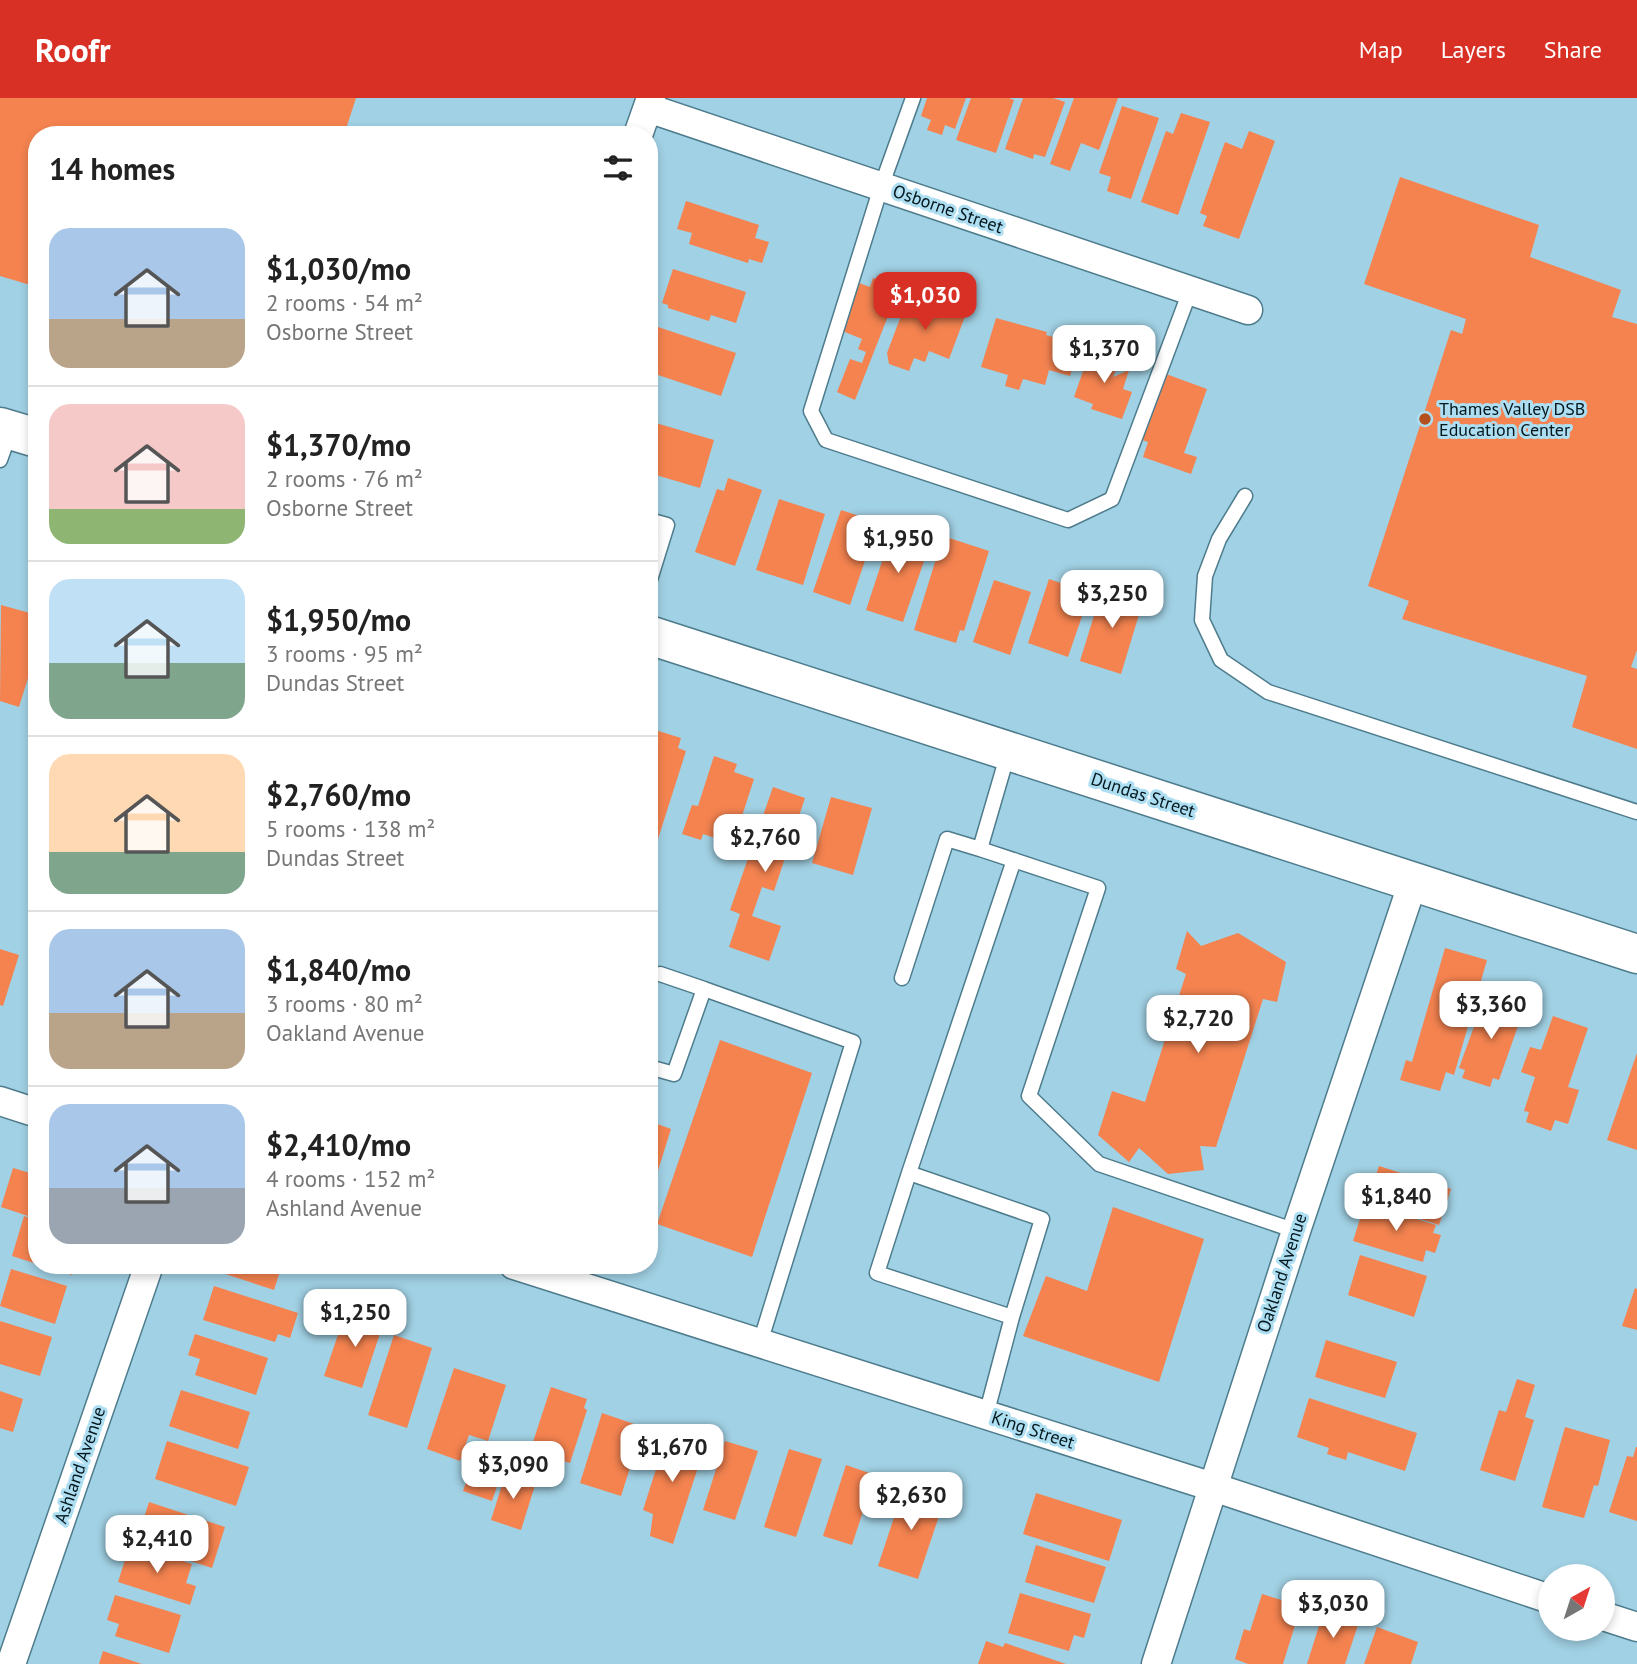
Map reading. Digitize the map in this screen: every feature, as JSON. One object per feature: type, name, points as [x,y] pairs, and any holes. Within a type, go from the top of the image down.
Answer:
[{"type":"main road","name":"Dundas Street","points":[[658,638],[1637,954]]},
{"type":"street","name":"Osborne Street","points":[[649,103],[881,187],[1248,310]]},
{"type":"street","points":[[641,126],[649,103]]},
{"type":"street","name":"Oakland Avenue","points":[[1156,1664],[1296,1231],[1413,882]]},
{"type":"street","points":[[0,1101],[28,1110]]},
{"type":"street","name":"Ashland Avenue","points":[[11,1664],[146,1274]]},
{"type":"street","name":"King Street","points":[[542,1274],[1213,1487],[1538,1595]]},
{"type":"street","points":[[1615,1620],[1637,1627]]},
{"type":"lane","points":[[913,98],[881,187],[811,411],[826,440],[1068,520],[1112,499],[1190,291]]},
{"type":"lane","points":[[1245,496],[1219,539],[1205,576],[1202,620],[1221,660],[1268,692],[1637,812]]},
{"type":"lane","points":[[658,522],[667,525],[658,554]]},
{"type":"lane","points":[[980,849],[1009,751]]},
{"type":"lane","points":[[902,978],[947,839],[1098,888],[1029,1096],[1099,1164],[1296,1231]]},
{"type":"lane","points":[[1012,1317],[877,1273],[1014,860]]},
{"type":"lane","points":[[660,974],[853,1042],[760,1343]]},
{"type":"lane","points":[[658,1070],[674,1074],[704,989]]},
{"type":"lane","points":[[909,1173],[1042,1219],[986,1415]]},
{"type":"building","points":[[0,98],[356,98],[347,126],[28,126],[28,284],[0,276]]},
{"type":"building","points":[[927,98],[966,98],[955,129],[945,125],[942,135],[927,130],[931,120],[921,116]]},
{"type":"building","points":[[971,98],[1014,100],[996,153],[956,140]]},
{"type":"building","points":[[1023,98],[1053,98],[1065,102],[1045,157],[1034,154],[1033,159],[1005,149]]},
{"type":"building","points":[[1074,98],[1118,98],[1099,150],[1081,143],[1070,171],[1050,164]]},
{"type":"building","points":[[1122,106],[1159,118],[1131,199],[1107,191],[1111,177],[1099,173]]},
{"type":"building","points":[[1181,113],[1210,122],[1178,215],[1141,202],[1166,131],[1173,134]]},
{"type":"building","points":[[1249,131],[1275,141],[1239,239],[1203,226],[1207,216],[1200,213],[1225,142],[1242,149]]},
{"type":"building","points":[[1400,177],[1539,225],[1530,257],[1621,290],[1612,317],[1637,324],[1637,650],[1631,667],[1637,669],[1637,749],[1572,727],[1587,676],[1402,619],[1409,601],[1368,586],[1451,330],[1462,334],[1466,319],[1364,284]]},
{"type":"building","points":[[686,201],[759,225],[755,238],[769,242],[762,263],[749,259],[748,263],[689,244],[692,233],[677,229]]},
{"type":"building","points":[[673,269],[746,292],[736,323],[711,315],[709,321],[668,308],[668,305],[662,303]]},
{"type":"building","points":[[873,278],[899,288],[855,400],[837,392],[850,359],[862,363],[866,352],[858,349],[862,339],[840,330],[859,283],[870,287]]},
{"type":"building","points":[[928,297],[967,311],[949,359],[929,351],[925,362],[914,358],[909,371],[889,364],[887,353],[907,300],[924,307]]},
{"type":"building","points":[[996,318],[1047,332],[1046,335],[1057,338],[1059,331],[1082,337],[1070,376],[1049,370],[1045,385],[1023,379],[1019,390],[1005,386],[1008,375],[981,367]]},
{"type":"building","points":[[658,327],[736,353],[721,396],[658,375]]},
{"type":"building","points":[[1106,350],[1123,355],[1113,377],[1129,370],[1123,389],[1132,392],[1122,419],[1091,409],[1093,404],[1074,397],[1090,351],[1104,356]]},
{"type":"building","points":[[1166,374],[1207,389],[1184,453],[1197,457],[1191,474],[1143,457],[1148,442],[1142,440]]},
{"type":"building","points":[[658,424],[714,440],[700,488],[658,476]]},
{"type":"building","points":[[728,478],[762,490],[735,566],[695,552],[717,489],[724,491]]},
{"type":"building","points":[[779,499],[825,514],[803,585],[756,570]]},
{"type":"building","points":[[841,510],[878,522],[850,605],[813,592]]},
{"type":"building","points":[[893,528],[931,541],[903,622],[866,610]]},
{"type":"building","points":[[943,536],[989,551],[964,631],[960,630],[956,643],[914,630]]},
{"type":"building","points":[[1049,579],[1090,593],[1068,657],[1028,643]]},
{"type":"building","points":[[994,580],[1031,592],[1010,655],[973,642]]},
{"type":"building","points":[[1106,586],[1144,598],[1121,674],[1080,661],[1100,596],[1103,597]]},
{"type":"building","points":[[1,605],[28,612],[28,678],[19,707],[0,701]]},
{"type":"building","points":[[658,731],[681,738],[678,748],[686,751],[658,839]]},
{"type":"building","points":[[714,756],[737,764],[734,772],[754,779],[733,844],[703,834],[701,840],[682,834],[692,805],[698,806]]},
{"type":"building","points":[[773,787],[805,798],[774,891],[762,887],[752,916],[781,926],[769,961],[729,947],[740,914],[730,910]]},
{"type":"building","points":[[831,797],[872,808],[853,875],[812,863]]},
{"type":"building","points":[[1187,931],[1201,946],[1238,933],[1286,962],[1277,1002],[1263,999],[1216,1147],[1200,1146],[1204,1170],[1168,1174],[1139,1148],[1129,1162],[1098,1135],[1112,1091],[1145,1102],[1186,974],[1176,969]]},
{"type":"building","points":[[1445,948],[1487,960],[1454,1075],[1446,1072],[1440,1091],[1400,1080],[1406,1060],[1412,1062]]},
{"type":"building","points":[[0,949],[19,955],[3,1006],[0,1005]]},
{"type":"building","points":[[1485,996],[1524,1009],[1499,1080],[1493,1078],[1490,1087],[1462,1078],[1465,1070],[1459,1068]]},
{"type":"building","points":[[1553,1016],[1588,1028],[1568,1087],[1579,1090],[1568,1124],[1555,1120],[1551,1131],[1526,1122],[1529,1112],[1524,1111],[1535,1077],[1521,1072],[1530,1047],[1541,1050]]},
{"type":"building","points":[[720,1040],[812,1073],[752,1257],[658,1224]]},
{"type":"building","points":[[1637,1053],[1637,1150],[1607,1140]]},
{"type":"building","points":[[658,1124],[671,1129],[658,1170]]},
{"type":"building","points":[[1379,1166],[1451,1189],[1439,1225],[1367,1202]]},
{"type":"building","points":[[13,1168],[28,1172],[28,1216],[1,1207]]},
{"type":"building","points":[[1365,1203],[1436,1225],[1433,1233],[1441,1235],[1435,1253],[1426,1250],[1423,1262],[1353,1241]]},
{"type":"building","points":[[1113,1207],[1204,1239],[1159,1382],[1023,1336],[1046,1276],[1087,1291]]},
{"type":"building","points":[[24,1216],[28,1217],[28,1261],[12,1256]]},
{"type":"building","points":[[1360,1255],[1427,1276],[1414,1317],[1348,1295]]},
{"type":"building","points":[[11,1269],[67,1286],[55,1324],[0,1306]]},
{"type":"building","points":[[225,1274],[279,1274],[274,1290]]},
{"type":"building","points":[[214,1286],[298,1313],[290,1338],[278,1334],[275,1342],[203,1320]]},
{"type":"building","points":[[1635,1288],[1637,1289],[1637,1330],[1622,1326]]},
{"type":"building","points":[[361,1309],[385,1318],[362,1388],[324,1376],[344,1317],[357,1321]]},
{"type":"building","points":[[0,1321],[52,1337],[40,1376],[0,1364]]},
{"type":"building","points":[[195,1334],[268,1358],[256,1395],[195,1375],[200,1359],[188,1355]]},
{"type":"building","points":[[394,1335],[432,1348],[407,1428],[368,1415]]},
{"type":"building","points":[[1326,1340],[1397,1362],[1385,1398],[1315,1377]]},
{"type":"building","points":[[454,1368],[506,1385],[488,1441],[469,1435],[460,1461],[427,1449]]},
{"type":"building","points":[[1517,1379],[1535,1385],[1525,1417],[1534,1420],[1515,1481],[1480,1470],[1499,1410],[1506,1412]]},
{"type":"building","points":[[551,1387],[587,1399],[584,1408],[587,1410],[570,1463],[530,1451]]},
{"type":"building","points":[[181,1390],[250,1412],[238,1449],[169,1426]]},
{"type":"building","points":[[0,1391],[23,1399],[13,1432],[0,1428]]},
{"type":"building","points":[[1309,1398],[1417,1433],[1405,1471],[1348,1452],[1346,1460],[1327,1454],[1329,1448],[1297,1437]]},
{"type":"building","points":[[602,1413],[643,1427],[621,1496],[580,1483]]},
{"type":"building","points":[[1565,1427],[1610,1440],[1598,1486],[1594,1485],[1584,1518],[1542,1507]]},
{"type":"building","points":[[669,1428],[686,1433],[685,1439],[705,1446],[673,1544],[650,1536],[653,1514],[643,1510]]},
{"type":"building","points":[[167,1441],[249,1467],[236,1506],[155,1479]]},
{"type":"building","points":[[725,1441],[758,1451],[735,1520],[703,1510]]},
{"type":"building","points":[[479,1445],[508,1455],[492,1501],[463,1491]]},
{"type":"building","points":[[1636,1447],[1637,1521],[1609,1512],[1627,1456],[1633,1457]]},
{"type":"building","points":[[789,1449],[822,1459],[796,1537],[764,1527]]},
{"type":"building","points":[[846,1465],[875,1475],[852,1545],[823,1536]]},
{"type":"building","points":[[506,1472],[536,1482],[521,1530],[491,1520]]},
{"type":"building","points":[[905,1484],[941,1496],[938,1506],[942,1507],[918,1579],[878,1566]]},
{"type":"building","points":[[1036,1493],[1122,1520],[1109,1561],[1023,1534]]},
{"type":"building","points":[[149,1502],[225,1527],[212,1568],[136,1543]]},
{"type":"building","points":[[130,1544],[192,1564],[186,1583],[196,1586],[190,1605],[118,1582]]},
{"type":"building","points":[[1036,1545],[1106,1567],[1094,1603],[1025,1582]]},
{"type":"building","points":[[1020,1593],[1091,1614],[1084,1638],[1074,1635],[1069,1651],[1008,1633]]},
{"type":"building","points":[[1262,1594],[1301,1606],[1283,1664],[1248,1664],[1235,1659],[1244,1629],[1250,1631]]},
{"type":"building","points":[[115,1595],[181,1615],[169,1653],[115,1636],[119,1624],[107,1620]]},
{"type":"building","points":[[1324,1610],[1359,1622],[1345,1664],[1307,1664]]},
{"type":"building","points":[[1377,1627],[1418,1642],[1411,1664],[1364,1664]]},
{"type":"building","points":[[986,1641],[1003,1647],[1005,1643],[1066,1664],[978,1664]]},
{"type":"building","points":[[103,1651],[142,1664],[99,1664]]},
{"type":"place","name":"Thames Valley DSB Education Center","points":[[1425,419]]}]
